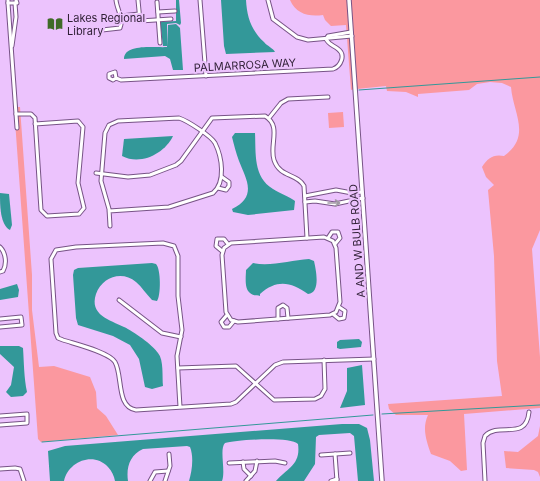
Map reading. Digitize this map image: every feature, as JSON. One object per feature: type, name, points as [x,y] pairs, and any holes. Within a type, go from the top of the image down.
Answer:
[{"type":"street","points":[[102,30],[120,28],[121,16],[116,0]]},
{"type":"street","points":[[138,0],[140,21],[171,20]]},
{"type":"street","points":[[200,0],[206,76]]},
{"type":"street","points":[[268,0],[273,19],[297,38],[308,40],[326,39],[328,36],[333,34],[351,34]]},
{"type":"street","name":"A AND W BULB ROAD","points":[[349,0],[382,481]]},
{"type":"street","points":[[11,52],[16,17],[16,2],[8,2],[11,52],[16,114],[16,128]]},
{"type":"street","points":[[157,2],[160,43]]},
{"type":"street","points":[[158,12],[175,11]]},
{"type":"street","points":[[121,16],[139,14]]},
{"type":"street","name":"PALMARROSA WAY","points":[[116,78],[122,80],[333,69],[338,67],[341,63],[341,52],[328,43],[326,39]]},
{"type":"street","points":[[269,118],[282,102],[288,99],[328,97]]},
{"type":"street","points":[[16,114],[31,114],[35,118],[41,210],[47,216],[79,214],[84,208],[78,183],[83,127],[78,121],[36,124]]},
{"type":"street","points":[[96,173],[128,177],[150,175],[176,165],[181,161],[201,131],[210,120],[215,117],[258,115],[269,118],[274,128],[273,152],[275,162],[282,172],[300,180],[304,186],[307,238]]},
{"type":"street","points":[[109,211],[169,207],[210,194],[218,188],[222,177],[216,145],[201,131],[179,118],[112,123],[105,133],[102,174],[102,184],[109,211],[110,226]]},
{"type":"street","points":[[218,188],[226,190],[229,186],[229,182],[222,177]]},
{"type":"street","points":[[305,196],[317,195],[336,190],[352,193],[362,192]]},
{"type":"street","points":[[305,202],[316,201],[335,204],[363,198]]},
{"type":"street","points":[[328,238],[332,232],[338,232],[340,238],[335,244],[339,307],[333,314],[234,321],[227,315],[222,251],[228,244],[307,238],[328,238],[335,244]]},
{"type":"street","points":[[222,251],[216,246],[217,239],[224,239],[228,244]]},
{"type":"street","points":[[180,407],[177,356],[182,330],[178,296],[178,256],[174,246],[163,243],[76,247],[60,248],[54,252],[51,259],[54,326],[58,338],[102,353],[113,359],[117,368],[124,403],[131,409],[180,407],[236,402],[279,363],[374,359]]},
{"type":"street","points":[[0,247],[5,254],[6,266],[3,271],[0,272]]},
{"type":"street","points":[[119,300],[162,333],[181,337]]},
{"type":"street","points":[[278,319],[278,308],[283,305],[287,308],[288,318]]},
{"type":"street","points":[[333,314],[339,319],[344,318],[345,311],[339,307]]},
{"type":"street","points":[[227,315],[221,322],[224,327],[229,327],[234,321]]},
{"type":"street","points":[[0,319],[21,317],[22,325],[0,327]]},
{"type":"street","points":[[178,368],[236,366],[270,398],[277,401],[318,398],[321,396],[325,389],[324,360]]},
{"type":"street","points":[[485,481],[482,443],[485,436],[494,431],[520,428],[527,421],[528,412]]},
{"type":"street","points":[[0,416],[27,414],[27,423],[0,425]]},
{"type":"street","points":[[321,455],[350,453]]},
{"type":"street","points":[[165,481],[170,464],[169,454]]},
{"type":"street","points":[[331,481],[337,480],[336,454]]},
{"type":"street","points":[[246,481],[255,471],[257,461]]},
{"type":"street","points":[[229,463],[275,461],[285,463]]},
{"type":"street","points":[[243,462],[244,469],[251,476]]},
{"type":"street","points":[[0,469],[20,469],[24,481]]},
{"type":"street","points":[[150,481],[155,472],[168,471]]},
{"type":"shaded area","points":[[176,0],[179,0],[181,23],[180,25],[176,23],[167,24],[167,46],[163,46],[160,22],[176,21]]},
{"type":"shaded area","points":[[221,0],[246,0],[250,23],[256,33],[275,52],[226,54],[224,46]]},
{"type":"shaded area","points":[[290,0],[348,0],[354,89],[351,90],[346,25],[331,26],[325,20],[323,15],[304,14],[296,9]]},
{"type":"shaded area","points":[[351,0],[540,0],[540,230],[532,249],[540,357],[540,408],[464,414],[467,470],[461,471],[450,461],[431,454],[426,439],[425,429],[428,415],[396,415],[389,409],[388,404],[502,396],[497,361],[494,256],[488,190],[494,185],[486,177],[482,167],[491,157],[504,156],[517,140],[519,124],[511,87],[502,83],[490,82],[477,84],[469,90],[418,94],[418,97],[406,92],[387,91],[386,86],[357,89]]},
{"type":"shaded area","points":[[176,24],[180,28],[183,70],[173,70],[170,59],[165,56],[124,59],[125,54],[135,48],[167,47],[168,25]]},
{"type":"shaded area","points":[[14,107],[20,107],[32,275],[32,310],[39,367],[54,366],[90,377],[96,392],[97,408],[106,416],[118,435],[41,442],[38,439]]},
{"type":"shaded area","points":[[343,112],[344,127],[329,128],[328,113]]},
{"type":"shaded area","points":[[235,133],[255,133],[257,164],[262,178],[273,189],[295,201],[294,210],[248,215],[233,212],[232,209],[245,199],[248,187],[232,137]]},
{"type":"shaded area","points":[[173,136],[164,148],[152,156],[144,159],[129,159],[122,156],[124,139]]},
{"type":"shaded area","points":[[0,193],[9,194],[12,225],[10,230],[4,224],[2,219]]},
{"type":"shaded area","points":[[309,259],[314,261],[317,280],[315,290],[312,293],[308,294],[296,287],[284,284],[278,284],[266,289],[260,294],[260,296],[252,295],[248,291],[246,270],[253,263],[273,264]]},
{"type":"shaded area","points":[[152,263],[156,264],[158,267],[160,277],[157,301],[152,300],[131,278],[119,276],[113,277],[103,283],[99,288],[96,294],[95,307],[102,316],[128,329],[152,346],[158,353],[162,364],[163,386],[152,389],[145,387],[139,359],[130,345],[113,336],[78,325],[76,318],[73,275],[74,270],[78,268]]},
{"type":"shaded area","points":[[17,284],[19,290],[18,297],[0,300],[0,289]]},
{"type":"shaded area","points":[[359,339],[362,342],[361,347],[337,348],[337,342],[340,340]]},
{"type":"shaded area","points":[[0,346],[19,346],[23,348],[27,392],[23,396],[11,397],[6,392],[11,385],[14,367],[0,354]]},
{"type":"shaded area","points":[[362,365],[365,405],[340,408],[347,391],[347,368]]},
{"type":"shaded area","points":[[342,424],[359,424],[367,428],[370,440],[374,481],[358,481],[354,436],[350,433],[319,435],[316,437],[315,464],[304,481],[276,481],[295,462],[298,444],[285,440],[263,439],[225,443],[223,446],[222,481],[189,481],[192,460],[190,447],[187,446],[143,449],[132,458],[128,466],[128,481],[115,481],[111,470],[108,467],[102,462],[89,459],[76,464],[70,469],[66,474],[64,481],[50,481],[48,451],[65,446]]},
{"type":"shaded area","points":[[540,426],[540,477],[538,472],[534,470],[506,468],[504,451],[518,452],[538,436]]},
{"type":"waterway","points":[[359,90],[540,77]]},
{"type":"waterway","points":[[382,414],[540,405]]},
{"type":"waterway","points":[[42,442],[373,415]]},
{"type":"place","name":"Lakes Regional Library","points":[[55,24]]}]
